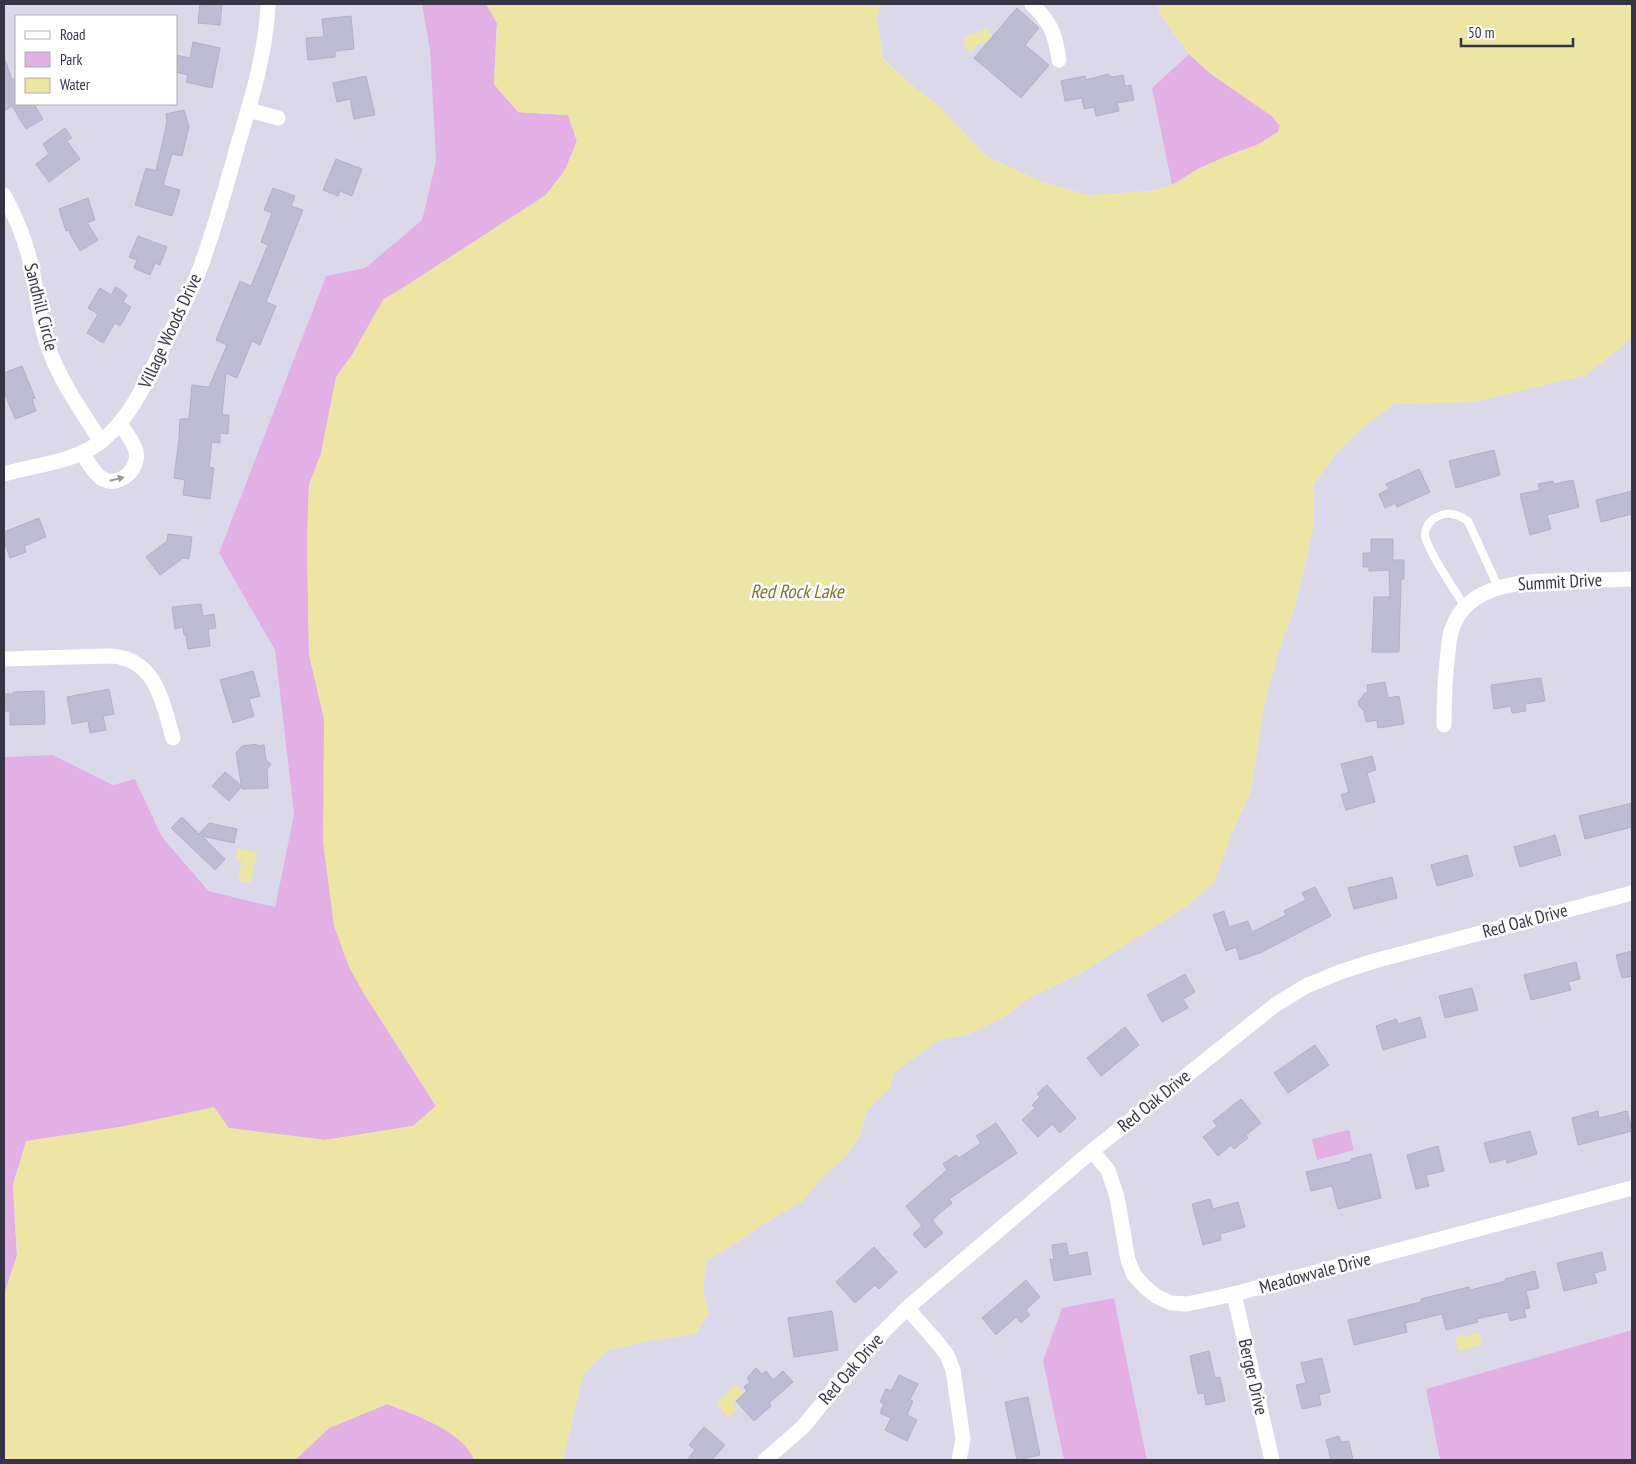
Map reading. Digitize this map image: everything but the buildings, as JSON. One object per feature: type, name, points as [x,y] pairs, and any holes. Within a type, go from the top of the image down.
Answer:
[{"type":"street","name":"Village Woods Drive","points":[[4,474],[59,462],[82,453],[101,441],[120,424],[140,393],[202,264],[261,63],[268,4]]},
{"type":"street","points":[[1032,4],[1044,16],[1056,37],[1060,60]]},
{"type":"street","points":[[248,110],[278,118]]},
{"type":"street","name":"Sandhill Circle","points":[[4,195],[24,240],[32,270],[43,331],[55,363],[72,397],[101,441]]},
{"type":"street","points":[[82,453],[94,471],[106,481],[115,481],[127,476],[136,462],[136,452],[131,440],[120,424]]},
{"type":"street","name":"Summit Drive","points":[[1444,724],[1444,683],[1451,630],[1459,613],[1470,602],[1512,584],[1544,581],[1632,579]]},
{"type":"street","points":[[4,659],[107,656],[122,657],[137,664],[149,675],[158,690],[173,738]]},
{"type":"street","name":"Red Oak Drive","points":[[765,1460],[803,1427],[865,1350],[907,1308],[1092,1151],[1275,1005],[1306,986],[1374,961],[1632,893]]},
{"type":"street","name":"Meadowvale Drive","points":[[1092,1151],[1108,1170],[1117,1197],[1128,1260],[1134,1275],[1156,1296],[1171,1303],[1186,1304],[1234,1294],[1632,1188]]},
{"type":"street","name":"Berger Drive","points":[[1234,1294],[1272,1460]]},
{"type":"street","points":[[907,1308],[947,1355],[953,1370],[963,1439],[959,1460]]},
{"type":"lane","points":[[1465,607],[1427,545],[1425,533],[1430,521],[1439,516],[1450,514],[1460,516],[1468,521],[1499,589]]},
{"type":"shaded area","points":[[4,4],[422,4],[430,50],[436,161],[422,220],[365,268],[326,276],[219,553],[275,650],[294,816],[275,907],[210,891],[162,837],[135,779],[113,785],[53,755],[4,757]]},
{"type":"shaded area","points":[[881,4],[1157,4],[1161,16],[1189,54],[1152,88],[1172,185],[1151,191],[1088,195],[1042,182],[986,156],[941,108],[915,88],[883,58],[877,18]]},
{"type":"shaded area","points":[[1632,338],[1632,1330],[1426,1389],[1440,1460],[1147,1460],[1114,1298],[1043,1361],[1064,1460],[563,1460],[583,1375],[606,1351],[653,1340],[696,1334],[709,1312],[703,1293],[706,1261],[804,1200],[821,1179],[845,1157],[860,1135],[867,1111],[890,1088],[893,1073],[937,1041],[969,1034],[1002,1018],[1031,997],[1083,972],[1138,936],[1234,829],[1251,790],[1264,706],[1277,657],[1296,602],[1306,561],[1314,523],[1314,484],[1337,452],[1362,428],[1394,404],[1475,402],[1586,375]]},
{"type":"green space","points":[[422,4],[486,4],[497,23],[494,84],[518,112],[568,115],[577,141],[565,170],[546,195],[383,300],[352,355],[336,377],[321,454],[309,485],[307,542],[309,654],[324,719],[324,771],[363,992],[436,1106],[413,1126],[325,1140],[229,1128],[120,1127],[27,1141],[13,1185],[17,1255],[4,1295],[4,757],[53,755],[113,785],[135,779],[162,837],[209,891],[275,907],[294,815],[275,650],[219,553],[326,276],[365,268],[422,220],[436,161],[430,50]]},
{"type":"green space","points":[[1189,54],[1211,74],[1272,116],[1280,126],[1278,132],[1259,144],[1198,169],[1172,185],[1152,88]]},
{"type":"green space","points":[[1349,1130],[1354,1150],[1317,1160],[1312,1139]]},
{"type":"green space","points":[[1114,1298],[1147,1460],[1064,1460],[1043,1361],[1062,1308]]},
{"type":"green space","points":[[1632,1330],[1632,1460],[1440,1460],[1426,1389]]},
{"type":"green space","points":[[387,1404],[437,1425],[450,1433],[469,1450],[474,1460],[295,1460],[329,1428]]},
{"type":"water","name":"Red Rock Lake","points":[[486,4],[881,4],[877,18],[883,59],[915,88],[941,108],[986,156],[1042,182],[1088,195],[1151,191],[1172,185],[1198,169],[1259,144],[1278,132],[1280,126],[1272,116],[1211,74],[1189,54],[1161,16],[1157,4],[1632,4],[1632,338],[1586,375],[1475,402],[1394,404],[1362,428],[1337,452],[1314,484],[1314,523],[1296,602],[1277,657],[1264,706],[1251,790],[1214,882],[1186,907],[1083,972],[1031,997],[1002,1018],[969,1034],[937,1041],[894,1073],[890,1088],[867,1111],[860,1135],[845,1157],[821,1179],[804,1200],[706,1261],[703,1293],[709,1312],[696,1334],[653,1340],[606,1351],[583,1375],[563,1460],[474,1460],[469,1450],[461,1441],[450,1433],[437,1425],[387,1404],[329,1428],[295,1460],[4,1460],[4,1295],[17,1255],[13,1185],[26,1141],[120,1127],[214,1107],[229,1128],[325,1140],[413,1126],[436,1106],[363,992],[349,967],[334,926],[323,842],[324,719],[309,654],[307,542],[309,485],[321,454],[336,377],[352,355],[383,300],[546,195],[565,170],[577,141],[568,115],[518,112],[494,84],[497,23]]},
{"type":"water","points":[[986,29],[989,30],[991,37],[988,41],[976,45],[974,50],[966,49],[963,41],[967,35]]},
{"type":"water","points":[[238,848],[257,852],[251,883],[238,880],[242,861],[236,860]]},
{"type":"water","points":[[1478,1333],[1482,1343],[1480,1345],[1460,1351],[1457,1349],[1457,1336],[1463,1334],[1464,1337]]},
{"type":"water","points":[[736,1384],[744,1393],[732,1403],[737,1409],[728,1417],[716,1403]]}]
